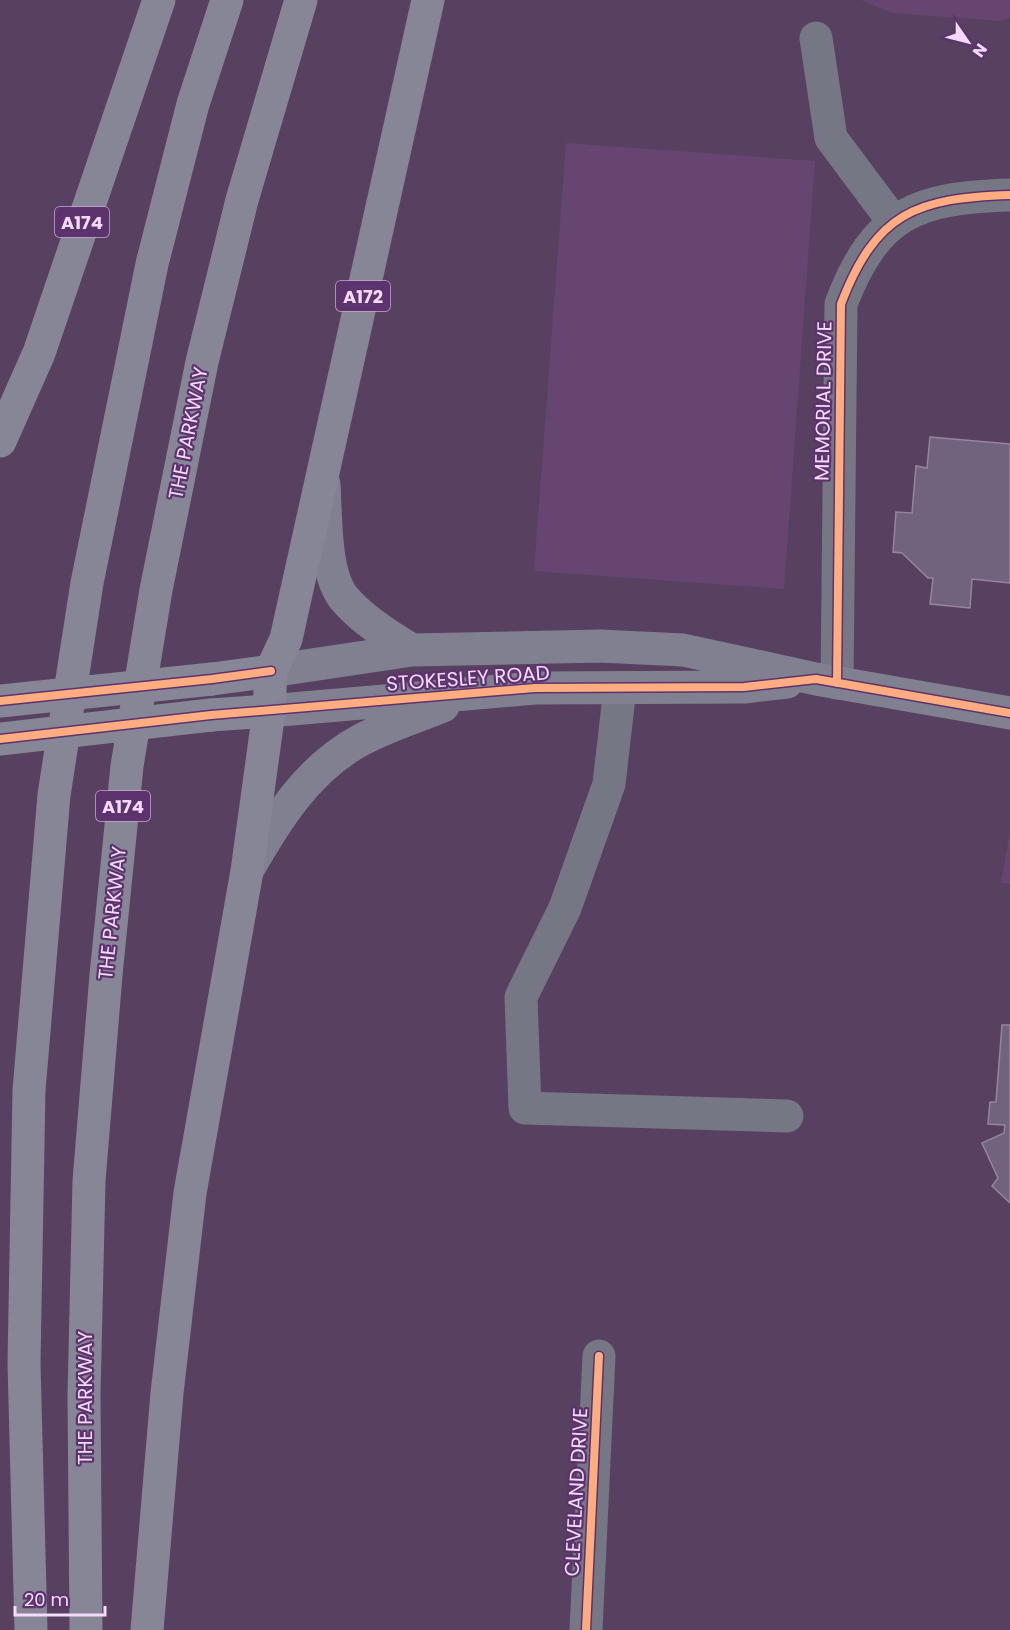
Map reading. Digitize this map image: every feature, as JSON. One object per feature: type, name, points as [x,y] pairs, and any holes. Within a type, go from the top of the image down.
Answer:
[{"type":"highway","name":"A174","points":[[0,441],[39,353],[159,0]]},
{"type":"highway","points":[[31,1630],[24,1363],[29,1090],[54,795],[87,583],[152,264],[194,104],[227,0]]},
{"type":"highway","name":"THE PARKWAY","points":[[86,1630],[84,1395],[89,1181],[106,975],[127,766],[156,590],[202,362],[242,200],[301,0]]},
{"type":"highway","name":"A172","points":[[271,671],[286,639],[428,0]]},
{"type":"highway","points":[[147,1630],[167,1393],[190,1193],[247,871],[269,711],[271,671]]},
{"type":"highway","name":"STOKESLEY ROAD","points":[[0,701],[271,671]]},
{"type":"highway","name":"STOKESLEY ROAD","points":[[0,739],[211,715],[269,711]]},
{"type":"main road","name":"A172","points":[[323,470],[333,574],[343,596],[378,630],[412,650]]},
{"type":"main road","name":"STOKESLEY ROAD","points":[[271,671],[412,650],[600,646],[683,650],[826,681],[1010,713]]},
{"type":"main road","name":"STOKESLEY ROAD","points":[[269,711],[536,688],[744,687],[826,681]]},
{"type":"main road","points":[[247,871],[279,816],[323,765],[361,740],[472,693]]},
{"type":"street","points":[[816,38],[831,138],[893,221]]},
{"type":"street","name":"MEMORIAL DRIVE","points":[[826,681],[841,304],[866,251],[893,221],[917,208],[943,200],[1010,195]]},
{"type":"street","points":[[620,688],[609,784],[565,908],[521,998],[525,1108],[787,1116]]},
{"type":"street","name":"CLEVELAND DRIVE","points":[[586,1630],[599,1356]]},
{"type":"shaded area","points":[[861,0],[1010,0],[1010,18],[1000,21],[892,13]]},
{"type":"shaded area","points":[[566,143],[815,161],[784,589],[534,571]]},
{"type":"shaded area","points":[[1010,832],[1010,884],[1001,883]]},
{"type":"building","points":[[930,437],[1010,444],[1010,583],[972,579],[970,608],[930,604],[933,578],[928,578],[902,553],[893,552],[896,512],[912,513],[916,466],[927,468]]},
{"type":"building","points":[[1002,1025],[1010,1025],[1010,1203],[992,1186],[998,1178],[982,1143],[1004,1133],[1005,1125],[988,1124],[990,1102],[996,1102]]},
{"type":"cycle path","points":[[837,683],[841,304],[854,273],[869,249],[885,230],[904,216],[949,200],[1010,195]]},
{"type":"cycle path","points":[[0,701],[271,671]]},
{"type":"cycle path","points":[[0,739],[211,715],[535,688],[744,687],[816,679],[1010,713]]},
{"type":"cycle path","points":[[586,1630],[599,1356]]}]
